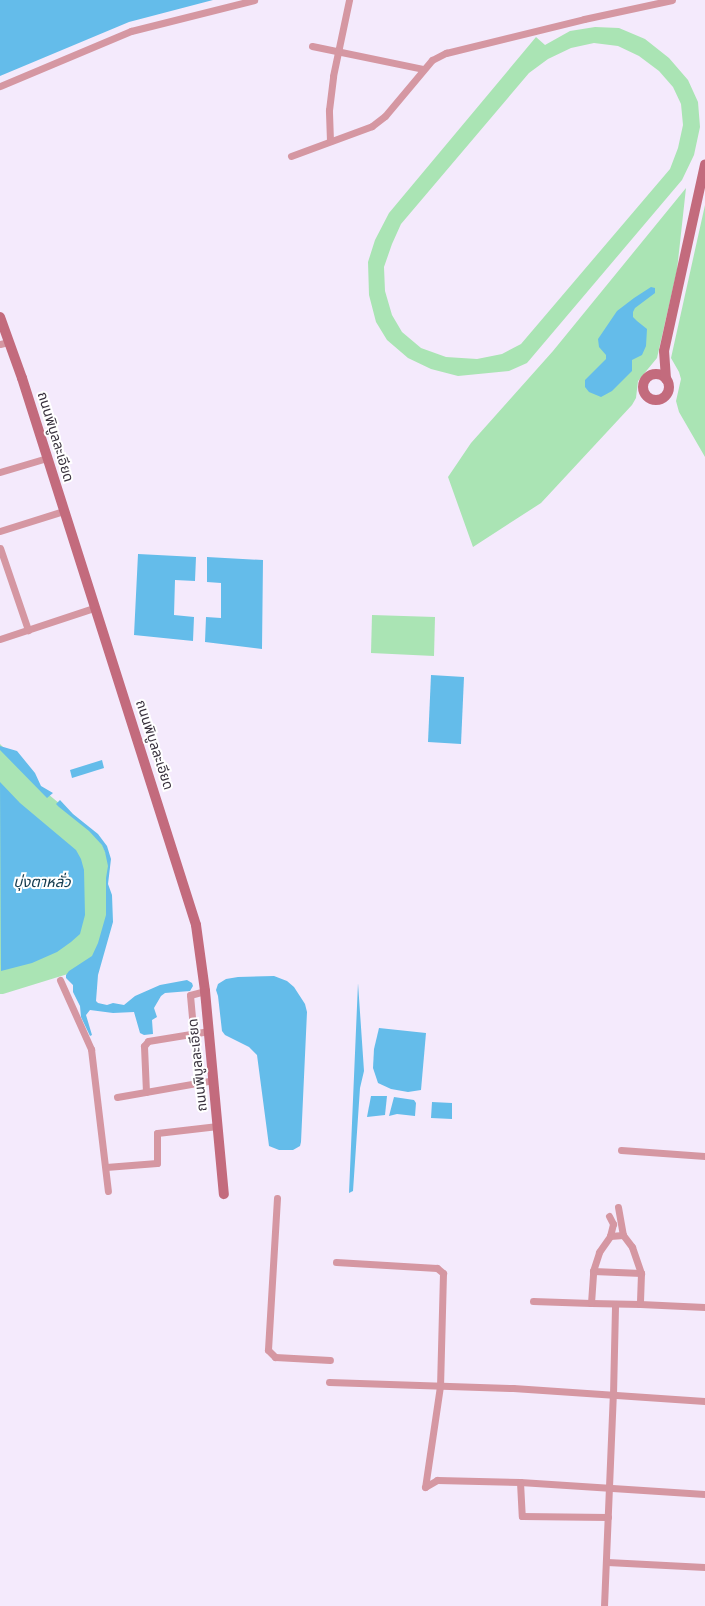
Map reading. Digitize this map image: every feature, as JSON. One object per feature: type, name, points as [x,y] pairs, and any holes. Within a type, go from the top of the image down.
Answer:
[{"type":"street","points":[[0,86],[131,31],[254,0]]},
{"type":"street","points":[[330,141],[329,110],[333,76],[349,0]]},
{"type":"street","points":[[291,156],[372,126],[385,116],[432,60],[457,50],[584,19],[672,0]]},
{"type":"street","points":[[312,46],[423,69]]},
{"type":"street","points":[[663,356],[666,379],[669,386],[667,394],[660,399],[651,398],[647,396],[643,388],[645,379],[652,374],[663,356],[705,164]]},
{"type":"street","name":"ถนนพิบูลละเอียด","points":[[0,317],[4,343],[47,458],[94,608],[166,827],[196,926],[205,991],[224,1194]]},
{"type":"street","points":[[652,374],[660,374],[666,379]]},
{"type":"street","points":[[0,472],[47,458]]},
{"type":"street","points":[[0,531],[64,512]]},
{"type":"street","points":[[0,548],[28,630]]},
{"type":"street","points":[[0,638],[94,608]]},
{"type":"street","points":[[60,980],[91,1049],[108,1191]]},
{"type":"street","points":[[198,1083],[190,995],[205,991]]},
{"type":"street","points":[[146,1092],[144,1046],[148,1041],[209,1031]]},
{"type":"street","points":[[117,1097],[214,1080]]},
{"type":"street","points":[[106,1167],[157,1163],[157,1133],[218,1126]]},
{"type":"street","points":[[621,1150],[705,1156]]},
{"type":"street","points":[[277,1198],[268,1350],[275,1357],[330,1360]]},
{"type":"street","points":[[618,1207],[623,1235],[632,1247],[641,1273],[640,1304]]},
{"type":"street","points":[[591,1303],[593,1271],[599,1252],[610,1236],[613,1224],[609,1216]]},
{"type":"street","points":[[610,1236],[623,1235]]},
{"type":"street","points":[[336,1262],[437,1268],[444,1273],[440,1386],[425,1487],[437,1480],[520,1482],[705,1494]]},
{"type":"street","points":[[593,1271],[641,1273]]},
{"type":"street","points":[[533,1301],[705,1307]]},
{"type":"street","points":[[604,1606],[610,1489],[615,1304]]},
{"type":"street","points":[[329,1382],[513,1388],[705,1400]]},
{"type":"street","points":[[520,1482],[522,1516],[608,1517]]},
{"type":"street","points":[[607,1562],[705,1567]]},
{"type":"green space","points":[[595,27],[619,28],[645,39],[669,58],[688,80],[698,102],[700,127],[694,155],[682,180],[527,363],[509,371],[458,376],[431,369],[408,358],[387,340],[376,322],[369,295],[368,262],[375,240],[389,213],[536,37],[545,45],[570,31]],"holes":[[[594,43],[618,46],[639,56],[659,71],[673,87],[681,104],[683,125],[678,148],[670,169],[521,344],[502,354],[477,359],[446,357],[421,348],[402,332],[392,315],[385,291],[384,267],[401,224],[529,73],[548,59],[571,48]]]},
{"type":"green space","points":[[686,188],[677,270],[657,358],[638,381],[636,398],[632,405],[541,503],[473,547],[448,477],[471,443],[553,351]]},
{"type":"green space","points":[[705,205],[705,457],[679,412],[676,401],[681,379],[679,372],[671,358]]},
{"type":"green space","points":[[372,615],[435,617],[434,656],[371,653]]},
{"type":"green space","points":[[0,744],[48,794],[89,828],[101,841],[110,864],[107,884],[109,918],[93,959],[71,973],[3,994],[0,994]]},
{"type":"water","points":[[0,0],[213,0],[129,22],[0,76]]},
{"type":"water","points":[[651,287],[655,288],[655,293],[635,308],[633,312],[633,317],[647,329],[646,346],[642,355],[632,360],[632,371],[612,391],[601,397],[589,392],[585,387],[585,380],[606,359],[606,355],[599,347],[598,339],[617,311]]},
{"type":"water","points":[[138,554],[196,557],[195,581],[175,580],[174,615],[194,617],[193,641],[134,635]]},
{"type":"water","points":[[207,557],[263,560],[262,649],[205,642],[206,617],[221,618],[221,583],[207,582]]},
{"type":"water","points":[[431,675],[464,677],[461,744],[428,742]]},
{"type":"water","points":[[0,746],[17,751],[35,773],[41,786],[53,793],[47,798],[0,750]]},
{"type":"water","points":[[102,760],[104,768],[72,778],[70,770]]},
{"type":"water","name":"บุ่งตาหลั่ว","points":[[0,782],[20,803],[76,850],[81,859],[84,870],[85,915],[80,934],[57,952],[32,963],[1,971]]},
{"type":"water","points":[[60,800],[73,814],[98,834],[107,846],[111,859],[108,884],[112,895],[113,922],[98,975],[96,1001],[107,1005],[113,1003],[124,1005],[135,996],[160,985],[187,980],[192,983],[193,986],[190,991],[165,993],[161,996],[154,1008],[157,1017],[152,1020],[153,1034],[144,1035],[140,1033],[134,1012],[113,1013],[90,1010],[86,1015],[92,1035],[90,1036],[81,1017],[80,1006],[73,992],[73,985],[66,978],[66,975],[69,971],[92,956],[98,943],[106,915],[106,878],[108,866],[102,845],[89,831],[56,804]]},
{"type":"water","points":[[274,976],[287,981],[294,987],[305,1004],[307,1012],[301,1142],[300,1146],[293,1150],[279,1150],[269,1146],[257,1055],[249,1047],[225,1035],[222,1031],[216,990],[218,984],[226,979],[238,977]]},
{"type":"water","points":[[358,983],[364,1071],[360,1088],[353,1191],[349,1193]]},
{"type":"water","points":[[379,1028],[426,1033],[421,1090],[408,1092],[391,1089],[378,1083],[373,1068],[374,1049]]},
{"type":"water","points":[[371,1096],[387,1096],[385,1115],[367,1117]]},
{"type":"water","points":[[394,1097],[414,1100],[416,1103],[415,1116],[397,1114],[389,1116]]},
{"type":"water","points":[[432,1102],[452,1103],[452,1119],[431,1118]]}]
